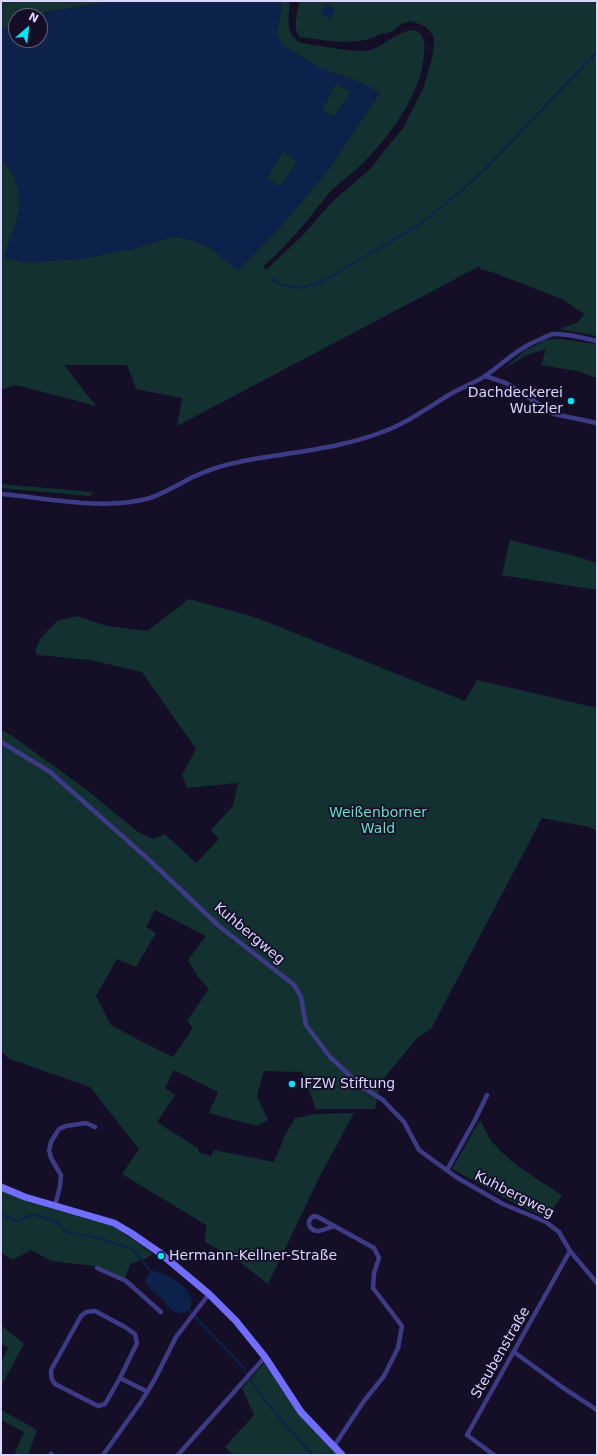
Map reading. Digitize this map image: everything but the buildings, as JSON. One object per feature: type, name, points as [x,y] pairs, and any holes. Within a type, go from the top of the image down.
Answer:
[{"type":"main road","points":[[1,1187],[55,1206],[114,1223],[160,1253],[209,1294],[236,1321],[265,1357],[301,1412],[342,1455]]},
{"type":"street","points":[[1,494],[106,503],[149,498],[201,474],[225,466],[247,460],[306,452],[347,443],[385,431],[401,424],[454,392],[485,376],[515,353],[534,342],[553,334],[582,337],[597,341]]},
{"type":"street","points":[[485,376],[506,383],[554,414],[597,423]]},
{"type":"street","name":"Kuhbergweg","points":[[1,742],[50,772],[147,858],[219,926],[294,985],[301,997],[306,1025],[330,1057],[361,1086],[383,1100],[404,1122],[419,1150],[456,1177],[503,1204],[546,1222],[559,1232],[570,1252],[597,1283]]},
{"type":"street","points":[[446,1170],[475,1120],[486,1095]]},
{"type":"street","points":[[55,1206],[62,1175],[51,1158],[49,1150],[51,1142],[59,1130],[66,1126],[86,1123],[95,1127]]},
{"type":"street","points":[[334,1446],[364,1401],[384,1376],[398,1348],[402,1326],[373,1288],[374,1273],[379,1258],[374,1248],[335,1226],[318,1217],[314,1216],[310,1218],[308,1222],[313,1230],[318,1231],[335,1226]]},
{"type":"street","name":"Steubenstraße","points":[[494,1455],[466,1435],[570,1252]]},
{"type":"street","points":[[97,1268],[126,1281],[161,1312]]},
{"type":"street","points":[[103,1455],[141,1402],[176,1337],[209,1294]]},
{"type":"street","points":[[95,1311],[135,1334],[138,1343],[120,1378],[105,1404],[98,1406],[55,1384],[52,1381],[51,1370],[81,1316],[86,1312],[95,1311]]},
{"type":"street","points":[[514,1352],[597,1410]]},
{"type":"street","points":[[178,1455],[265,1357]]},
{"type":"street","points":[[120,1378],[146,1391]]},
{"type":"green space","points":[[1,1],[115,1],[48,12],[48,8],[8,8],[8,27],[1,31]]},
{"type":"green space","points":[[282,1],[290,1],[290,30],[292,35],[301,43],[364,51],[375,48],[406,31],[411,30],[416,31],[422,36],[425,48],[422,70],[417,85],[393,128],[362,164],[330,192],[295,235],[263,267],[266,270],[303,235],[332,202],[370,169],[403,128],[423,89],[433,55],[434,37],[424,26],[411,21],[401,24],[395,30],[385,34],[382,33],[373,38],[353,42],[300,37],[296,30],[299,1],[597,1],[597,336],[559,329],[577,323],[584,314],[562,299],[492,272],[481,270],[480,266],[177,426],[182,398],[136,389],[127,365],[64,365],[96,406],[16,385],[1,390],[1,158],[14,177],[20,199],[18,221],[5,257],[24,262],[78,259],[117,251],[127,251],[175,237],[192,240],[210,248],[238,270],[282,225],[328,170],[380,93],[352,79],[320,68],[282,45],[277,35]],"holes":[[[326,4],[334,9],[330,18],[322,14]]]},
{"type":"green space","points":[[336,82],[351,92],[334,117],[322,110]]},
{"type":"green space","points":[[283,151],[298,161],[280,187],[267,178]]},
{"type":"green space","points":[[561,339],[597,344],[597,378],[577,371],[541,365],[546,349],[527,355],[504,369],[524,351],[545,340]]},
{"type":"green space","points":[[1,484],[93,492],[90,496],[88,496],[1,488]]},
{"type":"green space","points":[[510,540],[597,563],[597,590],[502,575]]},
{"type":"green space","name":"Weißenborner Wald","points":[[189,599],[257,618],[465,701],[477,680],[597,708],[597,831],[589,827],[542,818],[431,1029],[417,1038],[380,1083],[375,1109],[316,1109],[302,1072],[264,1071],[257,1096],[268,1120],[257,1126],[209,1113],[218,1092],[174,1070],[165,1088],[175,1095],[157,1122],[198,1148],[199,1152],[211,1156],[214,1150],[274,1162],[286,1133],[295,1118],[315,1114],[354,1113],[320,1176],[268,1284],[240,1262],[205,1242],[206,1225],[122,1174],[139,1149],[90,1087],[10,1059],[1,1052],[1,730],[11,735],[88,791],[138,832],[153,839],[165,834],[196,863],[219,839],[211,830],[233,806],[238,783],[187,788],[182,775],[196,749],[142,672],[90,660],[38,655],[35,652],[40,639],[57,621],[77,616],[107,626],[147,631]],"holes":[[[155,910],[206,936],[188,960],[198,977],[209,989],[187,1021],[193,1028],[173,1057],[111,1025],[96,996],[117,959],[136,967],[156,933],[146,927]]]},
{"type":"green space","points":[[480,1120],[490,1138],[501,1152],[518,1166],[562,1196],[547,1218],[514,1203],[452,1169]]},
{"type":"green space","points":[[1,1190],[46,1207],[112,1226],[153,1254],[145,1259],[130,1264],[125,1279],[96,1266],[51,1261],[31,1250],[13,1260],[1,1253]]},
{"type":"green space","points":[[1,1325],[24,1344],[1,1386],[1,1363],[8,1348],[1,1344]]},
{"type":"green space","points":[[264,1363],[301,1412],[343,1455],[233,1455],[225,1447],[254,1415],[242,1388]]},
{"type":"green space","points":[[1,1410],[37,1430],[28,1455],[14,1455],[24,1432],[1,1420]]},
{"type":"water","points":[[115,1],[282,1],[277,35],[282,45],[320,68],[352,79],[380,93],[328,170],[282,225],[238,271],[210,248],[192,240],[175,237],[127,251],[117,251],[78,259],[24,262],[4,257],[17,217],[19,195],[16,183],[1,158],[1,31],[8,27],[8,48],[48,48],[48,12]],"holes":[[[336,83],[351,92],[334,117],[322,110]],[[283,151],[298,162],[280,187],[267,178]]]},
{"type":"water","points":[[326,4],[335,10],[331,18],[322,14],[321,12]]},
{"type":"water","points":[[151,1271],[168,1276],[184,1287],[192,1301],[188,1310],[178,1313],[169,1308],[145,1281]]},
{"type":"waterway","points":[[271,279],[278,283],[296,288],[323,281],[399,237],[425,220],[460,192],[486,168],[597,52]]},
{"type":"waterway","points":[[1,1214],[17,1221],[34,1214],[58,1223],[65,1232],[95,1237],[132,1249],[151,1271]]},
{"type":"waterway","points":[[189,1310],[242,1366],[256,1388],[286,1426],[313,1455]]},
{"type":"place","name":"Dachdeckerei Wutzler","points":[[571,401]]},
{"type":"place","name":"IFZW Stiftung","points":[[292,1084]]},
{"type":"place","name":"Hermann-Kellner-Straße","points":[[161,1256]]}]
